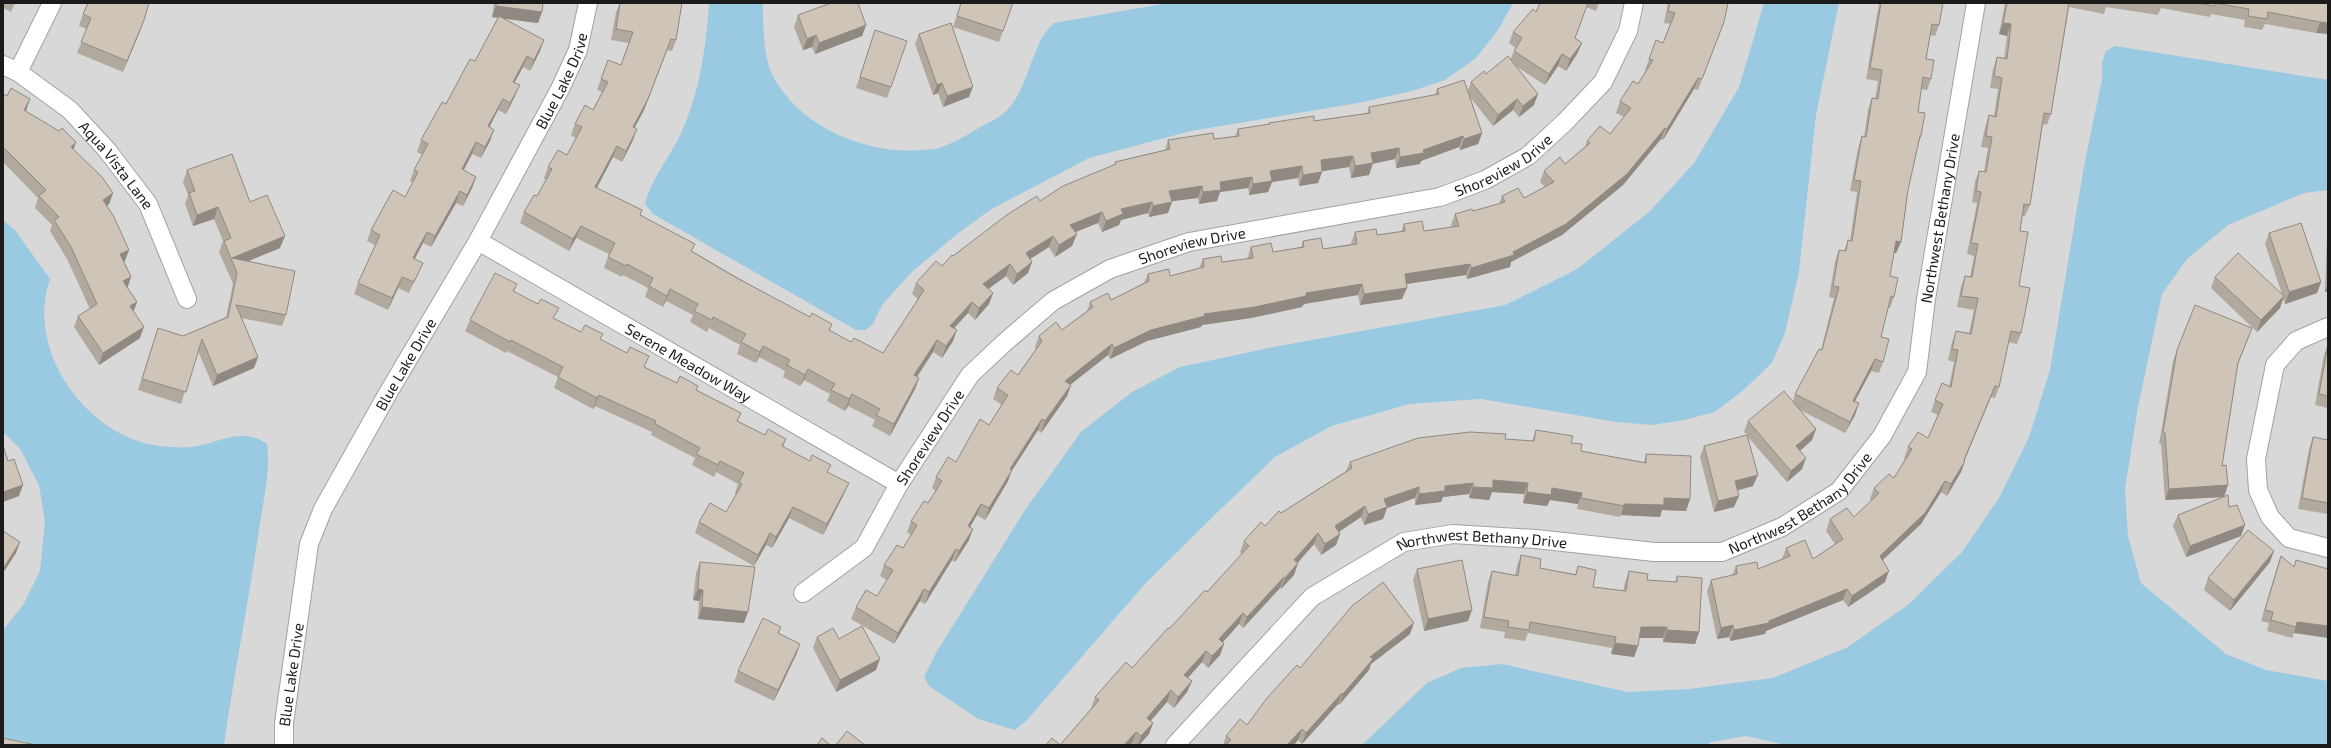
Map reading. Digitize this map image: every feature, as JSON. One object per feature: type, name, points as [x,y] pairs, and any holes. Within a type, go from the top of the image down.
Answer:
[{"type":"street","points":[[10,68],[52,3]]},
{"type":"street","name":"Blue Lake Drive","points":[[284,745],[284,723],[309,544],[323,509],[388,393],[478,240],[560,88],[578,50],[588,3]]},
{"type":"street","name":"Shoreview Drive","points":[[803,593],[864,548],[899,484],[970,375],[1004,343],[1053,301],[1110,269],[1189,242],[1440,197],[1485,180],[1528,156],[1565,122],[1603,82],[1628,31],[1634,3]]},
{"type":"street","name":"Northwest Bethany Drive","points":[[1175,745],[1312,597],[1404,542],[1453,534],[1536,539],[1654,552],[1722,552],[1782,527],[1839,491],[1882,436],[1917,372],[1926,299],[1976,3]]},
{"type":"street","name":"Aqua Vista Lane","points":[[10,68],[70,110],[107,150],[148,204],[187,299]]},
{"type":"street","name":"Serene Meadow Way","points":[[478,240],[899,484]]},
{"type":"street","points":[[2328,327],[2296,341],[2275,366],[2256,458],[2258,490],[2270,517],[2289,538],[2328,548]]},
{"type":"shaded area","points":[[3,3],[1764,3],[1739,87],[1694,163],[1650,211],[1577,269],[1505,305],[1278,346],[1028,719],[1145,584],[1222,508],[1275,457],[1332,426],[1410,404],[1481,399],[1541,408],[1715,412],[1745,389],[1772,363],[1799,272],[1816,116],[1839,3],[2328,3],[2328,745],[3,745]]},
{"type":"water","points":[[709,3],[763,3],[764,41],[770,70],[786,95],[801,111],[818,124],[857,142],[879,148],[921,150],[939,148],[950,144],[1003,114],[1012,104],[1019,92],[1039,43],[1054,23],[1168,3],[1513,3],[1498,30],[1476,58],[1445,80],[1412,91],[1358,103],[1191,131],[1089,158],[990,210],[956,235],[913,271],[882,305],[873,324],[865,330],[856,330],[653,214],[645,204],[652,185],[678,140],[688,116],[698,84],[704,52]]},
{"type":"water","points":[[1764,3],[1839,3],[1816,116],[1799,272],[1785,333],[1772,363],[1745,389],[1715,412],[1684,420],[1652,425],[1616,422],[1481,399],[1410,404],[1332,426],[1275,457],[1145,584],[1028,719],[1015,730],[978,719],[929,686],[924,677],[936,653],[1025,510],[1081,432],[1132,392],[1180,367],[1278,346],[1505,305],[1577,269],[1650,211],[1694,163],[1739,87]]},
{"type":"water","points":[[2115,46],[2328,80],[2328,190],[2304,193],[2228,225],[2187,259],[2162,294],[2138,407],[2125,489],[2128,536],[2141,583],[2226,654],[2266,670],[2328,681],[2328,745],[1785,745],[1746,736],[1711,742],[1706,745],[1362,745],[1427,683],[1461,668],[1502,664],[1628,692],[1689,689],[1773,678],[1848,647],[1909,604],[1962,552],[1999,498],[2029,437],[2050,370],[2084,166],[2102,79],[2102,62],[2106,51]]},
{"type":"water","points":[[3,220],[15,230],[50,279],[45,306],[46,334],[54,360],[68,385],[86,407],[108,426],[132,439],[159,446],[192,447],[239,436],[248,436],[267,444],[268,465],[266,486],[224,745],[30,745],[24,741],[3,741],[3,630],[23,605],[40,571],[45,522],[39,485],[20,449],[3,432]]},
{"type":"building","points":[[88,3],[149,3],[144,20],[127,61],[81,42],[91,18],[83,14]]},
{"type":"building","points":[[496,3],[543,3],[542,12],[496,6]]},
{"type":"building","points":[[620,3],[682,3],[676,40],[671,39],[648,99],[633,127],[637,129],[626,151],[617,146],[595,187],[642,210],[640,215],[695,244],[691,251],[735,277],[810,317],[812,313],[832,324],[829,330],[851,342],[854,338],[883,353],[924,290],[916,283],[936,261],[942,266],[952,255],[953,256],[1008,214],[1037,196],[1040,201],[1063,186],[1116,164],[1115,162],[1170,149],[1168,140],[1213,133],[1214,139],[1239,136],[1238,129],[1270,124],[1269,123],[1314,116],[1314,121],[1370,113],[1369,107],[1439,94],[1437,89],[1464,80],[1482,133],[1464,139],[1463,136],[1423,150],[1424,153],[1400,157],[1399,148],[1371,153],[1373,163],[1355,166],[1353,156],[1321,160],[1322,172],[1303,175],[1302,166],[1270,171],[1272,181],[1253,184],[1252,177],[1220,182],[1221,190],[1203,192],[1202,186],[1169,191],[1172,202],[1153,206],[1152,202],[1121,209],[1123,214],[1106,221],[1102,212],[1070,225],[1077,234],[1059,245],[1053,236],[1026,253],[1032,262],[1017,274],[1010,264],[983,284],[993,293],[979,308],[972,302],[950,326],[957,330],[946,346],[937,340],[914,375],[919,378],[894,424],[876,415],[880,409],[852,394],[849,399],[831,390],[835,384],[808,369],[805,375],[787,365],[790,360],[763,346],[760,352],[741,342],[746,334],[713,317],[712,320],[694,311],[698,304],[670,289],[667,296],[649,286],[653,278],[627,264],[626,266],[608,257],[615,243],[581,226],[573,239],[524,212],[534,195],[537,196],[552,169],[548,167],[558,150],[567,155],[582,127],[575,124],[585,105],[593,110],[608,82],[601,79],[608,60],[621,65],[633,32],[616,29]]},
{"type":"building","points":[[831,3],[858,3],[866,25],[819,43],[816,35],[807,39],[798,15]]},
{"type":"building","points":[[961,3],[1013,3],[1003,31],[957,16]]},
{"type":"building","points":[[1540,3],[1588,3],[1575,38],[1582,43],[1570,59],[1562,54],[1549,74],[1514,51],[1522,38],[1513,32],[1533,9],[1536,12]]},
{"type":"building","points":[[1670,3],[1728,3],[1724,22],[1702,79],[1698,78],[1667,129],[1665,128],[1627,174],[1566,224],[1513,252],[1514,255],[1471,268],[1470,264],[1405,274],[1407,288],[1364,294],[1362,284],[1306,293],[1306,296],[1255,307],[1204,314],[1205,316],[1151,330],[1114,348],[1112,344],[1065,381],[1071,385],[1045,421],[1042,419],[1010,469],[1012,470],[989,508],[981,504],[968,526],[973,529],[959,551],[956,549],[929,592],[924,589],[898,633],[856,607],[866,590],[877,596],[893,570],[884,565],[897,545],[903,548],[917,525],[911,521],[924,501],[928,503],[942,481],[936,477],[948,457],[956,462],[980,419],[989,425],[1008,395],[997,388],[1011,370],[1018,375],[1042,341],[1039,336],[1056,322],[1062,330],[1093,307],[1090,302],[1108,293],[1111,300],[1149,281],[1148,274],[1169,269],[1170,276],[1204,267],[1203,259],[1221,256],[1222,262],[1253,258],[1251,247],[1271,243],[1273,252],[1304,247],[1303,241],[1321,238],[1323,249],[1357,244],[1355,232],[1376,229],[1377,235],[1405,231],[1404,224],[1422,221],[1424,231],[1459,226],[1455,214],[1472,209],[1473,211],[1505,202],[1502,196],[1518,188],[1524,198],[1554,182],[1544,171],[1560,157],[1565,164],[1590,143],[1587,141],[1600,126],[1610,134],[1631,108],[1620,101],[1633,81],[1638,84],[1653,60],[1649,59],[1656,40],[1663,43],[1675,13],[1668,11]]},
{"type":"building","points":[[1881,3],[1943,3],[1939,25],[1932,24],[1926,59],[1934,60],[1931,79],[1923,77],[1918,112],[1925,113],[1908,190],[1901,242],[1896,241],[1890,276],[1898,278],[1894,297],[1891,296],[1881,337],[1889,339],[1883,362],[1875,359],[1853,401],[1859,403],[1850,422],[1795,394],[1819,349],[1822,350],[1839,287],[1833,286],[1839,250],[1846,251],[1848,240],[1852,241],[1861,181],[1854,180],[1862,136],[1866,137],[1872,98],[1878,99],[1882,70],[1870,68]]},
{"type":"building","points":[[2007,3],[2069,3],[2051,114],[2044,113],[2030,205],[2024,204],[2020,231],[2028,232],[2019,286],[2030,288],[2021,333],[2011,331],[1999,387],[1995,386],[1964,460],[1965,461],[1951,484],[1945,481],[1925,513],[1880,556],[1889,571],[1852,596],[1847,589],[1769,621],[1769,623],[1734,630],[1733,625],[1721,628],[1711,580],[1737,574],[1736,566],[1757,562],[1758,569],[1790,556],[1786,548],[1805,540],[1813,559],[1843,539],[1830,519],[1847,508],[1854,517],[1879,493],[1874,488],[1889,474],[1894,478],[1912,449],[1908,447],[1918,432],[1928,438],[1943,404],[1935,400],[1942,383],[1951,387],[1958,350],[1952,349],[1956,331],[1971,334],[1978,298],[1961,296],[1965,276],[1972,277],[1978,244],[1971,243],[1981,192],[1976,191],[1979,171],[1986,172],[1992,137],[1986,136],[1989,115],[1996,117],[2002,78],[1994,76],[1997,57],[2007,59],[2011,24],[2003,23]]},
{"type":"building","points":[[2198,3],[2215,3],[2214,6]]},
{"type":"building","points":[[2215,3],[2328,3],[2328,23],[2268,12],[2267,19],[2248,16],[2249,9]]},
{"type":"building","points":[[499,16],[544,40],[534,60],[527,56],[513,82],[520,85],[510,103],[503,99],[488,126],[494,130],[485,147],[476,142],[462,169],[476,177],[467,195],[460,191],[435,236],[427,232],[413,258],[423,263],[414,282],[402,277],[392,298],[358,283],[380,235],[371,230],[393,190],[405,197],[418,172],[414,170],[428,144],[421,140],[442,102],[446,104],[470,59],[475,61]]},
{"type":"building","points":[[951,23],[973,87],[947,96],[942,83],[937,85],[919,34]]},
{"type":"building","points":[[875,30],[907,41],[891,87],[860,77]]},
{"type":"building","points":[[1508,56],[1538,94],[1523,106],[1517,99],[1498,115],[1471,82],[1484,71],[1486,74]]},
{"type":"building","points":[[11,88],[30,99],[24,110],[59,131],[62,128],[76,142],[71,147],[102,177],[113,193],[103,200],[114,217],[129,250],[120,254],[131,277],[123,281],[137,302],[130,306],[144,327],[103,353],[78,316],[97,304],[71,247],[54,220],[59,217],[39,196],[46,190],[3,147],[3,94],[7,96]]},
{"type":"building","points":[[232,154],[250,202],[267,195],[285,236],[232,258],[295,271],[286,315],[236,305],[258,357],[217,375],[202,339],[186,392],[142,379],[158,328],[183,336],[228,317],[237,273],[224,241],[231,238],[218,207],[197,215],[189,193],[195,191],[187,170]]},
{"type":"building","points":[[2301,223],[2321,282],[2289,292],[2269,233]]},
{"type":"building","points":[[2238,253],[2284,296],[2261,320],[2215,277]]},
{"type":"building","points":[[495,273],[517,284],[513,291],[538,304],[541,299],[559,308],[553,318],[581,332],[585,325],[603,334],[600,339],[627,353],[630,347],[649,356],[644,367],[677,383],[680,376],[698,386],[696,390],[741,413],[737,421],[765,435],[768,429],[786,439],[782,446],[810,461],[812,455],[831,465],[827,472],[849,483],[827,524],[793,507],[776,537],[770,533],[758,555],[699,522],[710,503],[726,512],[742,484],[739,482],[744,473],[720,461],[718,465],[696,454],[700,448],[655,424],[656,421],[599,395],[597,398],[558,377],[563,367],[511,340],[510,342],[470,320]]},
{"type":"building","points":[[2195,305],[2252,328],[2238,363],[2222,466],[2226,465],[2228,485],[2169,489],[2165,433],[2163,432],[2177,350]]},
{"type":"building","points":[[2328,344],[2328,396],[2319,394]]},
{"type":"building","points":[[1784,391],[1816,429],[1796,446],[1806,458],[1791,471],[1748,421]]},
{"type":"building","points":[[1536,430],[1573,436],[1571,443],[1582,444],[1581,451],[1646,463],[1646,454],[1691,456],[1690,499],[1664,498],[1664,505],[1624,504],[1624,506],[1581,498],[1582,493],[1552,488],[1551,495],[1527,492],[1528,483],[1493,480],[1493,488],[1473,487],[1473,483],[1445,486],[1445,491],[1419,494],[1419,487],[1384,499],[1387,507],[1368,514],[1365,506],[1335,526],[1340,534],[1325,544],[1318,533],[1294,560],[1298,563],[1285,578],[1284,577],[1247,617],[1243,613],[1219,639],[1224,644],[1212,656],[1206,651],[1184,675],[1192,681],[1178,697],[1171,690],[1147,718],[1153,723],[1141,736],[1136,732],[1124,745],[1060,745],[1099,700],[1095,697],[1126,662],[1132,668],[1168,628],[1169,629],[1205,590],[1207,592],[1249,546],[1244,541],[1261,522],[1265,526],[1279,511],[1281,513],[1352,468],[1350,462],[1418,438],[1470,432],[1506,434],[1505,439],[1534,441]]},
{"type":"building","points":[[1747,435],[1758,475],[1735,481],[1739,496],[1718,501],[1704,446]]},
{"type":"building","points":[[2313,437],[2328,440],[2328,503],[2302,498]]},
{"type":"building","points":[[3,446],[8,461],[14,459],[23,485],[3,492]]},
{"type":"building","points":[[2228,495],[2229,507],[2237,505],[2245,525],[2190,546],[2178,515]]},
{"type":"building","points":[[2248,530],[2274,551],[2234,600],[2208,578]]},
{"type":"building","points":[[3,531],[20,542],[3,569]]},
{"type":"building","points":[[1521,555],[1541,559],[1540,568],[1576,575],[1578,566],[1596,570],[1593,587],[1626,591],[1629,571],[1648,574],[1647,580],[1677,582],[1677,576],[1702,578],[1699,632],[1667,630],[1667,627],[1641,627],[1638,646],[1615,643],[1616,637],[1530,622],[1529,630],[1508,627],[1509,621],[1484,617],[1492,571],[1518,576]]},
{"type":"building","points":[[2281,556],[2294,567],[2296,560],[2328,569],[2328,626],[2297,622],[2296,627],[2271,620],[2273,612],[2265,610]]},
{"type":"building","points":[[1462,560],[1472,610],[1428,619],[1417,569]]},
{"type":"building","points":[[700,562],[755,567],[748,612],[702,607],[703,590],[698,589]]},
{"type":"building","points":[[1383,582],[1414,623],[1370,657],[1373,659],[1343,694],[1342,693],[1306,733],[1302,729],[1287,745],[1226,745],[1231,740],[1226,736],[1240,719],[1247,725],[1267,698],[1297,665],[1300,668],[1352,606]]},
{"type":"building","points":[[763,618],[781,627],[778,633],[800,644],[778,690],[738,671]]},
{"type":"building","points":[[862,626],[880,659],[840,680],[817,637],[833,628],[839,639]]},
{"type":"building","points":[[847,731],[865,745],[836,745]]},
{"type":"building","points":[[3,738],[36,745],[3,745]]},
{"type":"building","points":[[822,738],[830,745],[817,745]]},
{"type":"building","points":[[1052,738],[1060,745],[1046,745]]}]
